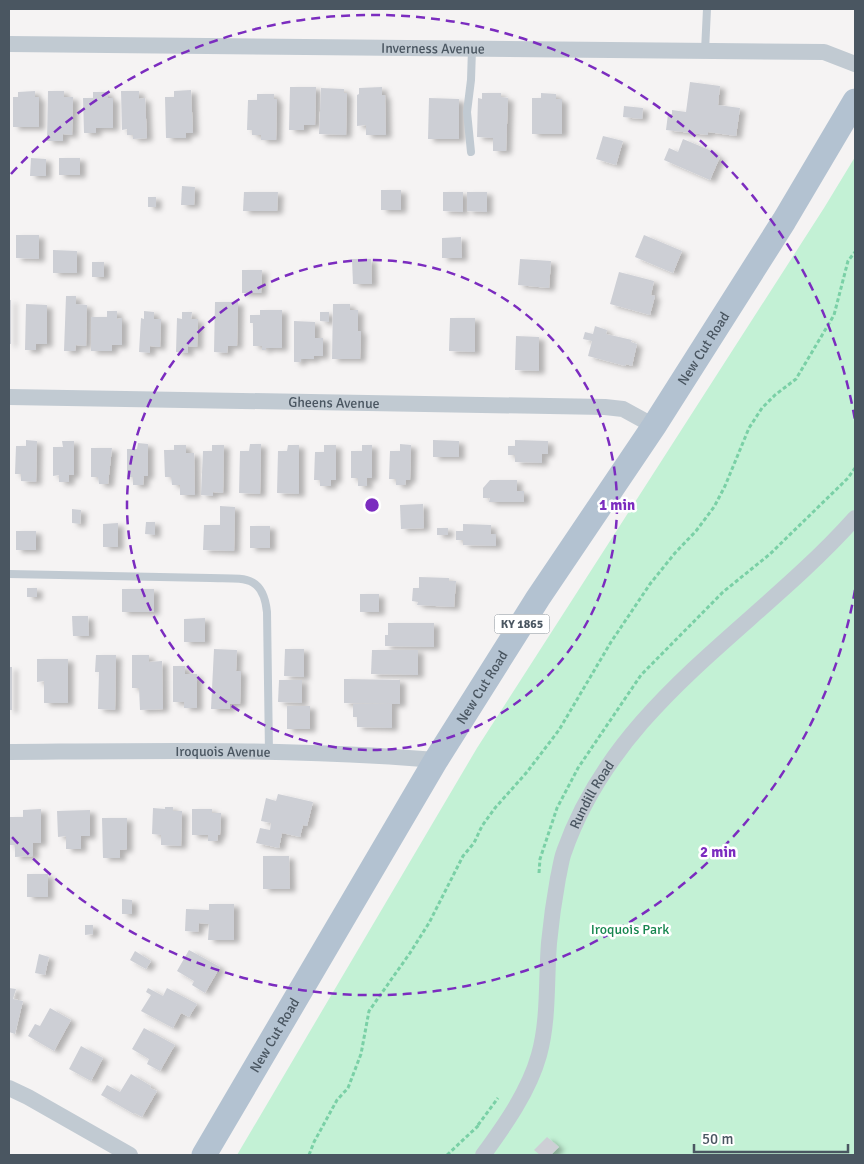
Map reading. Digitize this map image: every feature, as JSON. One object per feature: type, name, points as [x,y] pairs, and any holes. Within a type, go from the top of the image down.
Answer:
[{"type":"main road","name":"New Cut Road","points":[[204,1155],[436,760],[538,598],[654,426],[784,222],[855,101]]},
{"type":"street","name":"Inverness Avenue","points":[[9,44],[824,52],[855,64]]},
{"type":"street","name":"Gheens Avenue","points":[[9,397],[605,407],[623,409],[654,426]]},
{"type":"street","name":"Rundill Road","points":[[483,1155],[499,1134],[528,1086],[540,1053],[546,1019],[549,943],[553,906],[563,853],[595,785],[619,748],[670,690],[782,590],[855,518]]},
{"type":"street","name":"Iroquois Avenue","points":[[9,752],[348,753],[436,760]]},
{"type":"street","points":[[9,1088],[130,1155]]},
{"type":"lane","points":[[706,51],[707,9]]},
{"type":"lane","points":[[471,152],[467,112],[472,49]]},
{"type":"lane","points":[[9,574],[242,579],[258,585],[266,599],[267,612],[269,753]]},
{"type":"path","points":[[309,1155],[337,1100],[348,1088],[361,1054],[369,1011],[429,923],[463,856],[474,843],[482,826],[559,730],[611,642],[650,584],[714,507],[725,486],[749,428],[762,408],[796,379],[834,315],[848,261],[855,252]]},
{"type":"path","points":[[449,1154],[478,1125],[499,1134]]},
{"type":"path","points":[[449,1154],[454,1155]]},
{"type":"green space","name":"Iroquois Park","points":[[855,157],[855,1155],[237,1155],[477,748]]},
{"type":"building","points":[[690,82],[720,86],[718,105],[740,108],[736,136],[708,132],[708,135],[666,130],[668,114],[672,114],[672,110],[686,112]]},
{"type":"building","points":[[290,87],[316,87],[315,125],[304,125],[304,130],[289,130]]},
{"type":"building","points":[[382,87],[382,95],[385,95],[386,135],[366,135],[366,125],[357,126],[357,95],[359,94],[359,88]]},
{"type":"building","points":[[321,88],[344,89],[344,93],[347,93],[346,135],[319,134]]},
{"type":"building","points":[[191,90],[193,133],[186,133],[186,138],[166,138],[165,97],[174,97],[174,91]]},
{"type":"building","points":[[35,91],[35,97],[39,97],[39,127],[13,127],[13,97],[18,97],[18,92]]},
{"type":"building","points":[[48,91],[64,91],[64,97],[73,97],[72,135],[63,134],[63,141],[47,141]]},
{"type":"building","points":[[121,91],[139,91],[139,99],[145,98],[147,138],[133,139],[133,135],[127,135],[127,129],[122,130]]},
{"type":"building","points":[[93,92],[108,92],[108,98],[113,98],[113,128],[96,128],[96,133],[84,133],[83,98],[93,98]]},
{"type":"building","points":[[482,93],[501,93],[501,97],[508,98],[506,151],[493,151],[493,138],[477,137],[478,98],[482,99]]},
{"type":"building","points":[[541,93],[556,94],[556,99],[562,99],[562,134],[532,134],[532,98],[541,98]]},
{"type":"building","points":[[257,94],[274,94],[274,99],[277,99],[276,140],[261,140],[261,135],[252,135],[252,130],[247,130],[248,100],[257,100]]},
{"type":"building","points":[[429,98],[459,99],[459,139],[428,139]]},
{"type":"building","points":[[624,106],[643,108],[642,119],[623,117]]},
{"type":"building","points":[[603,136],[623,141],[616,165],[596,159]]},
{"type":"building","points":[[683,139],[714,152],[713,154],[720,157],[710,180],[664,160],[669,148],[678,152]]},
{"type":"building","points":[[31,158],[46,159],[46,176],[30,176]]},
{"type":"building","points":[[59,158],[80,158],[80,175],[59,175]]},
{"type":"building","points":[[182,186],[195,187],[194,205],[181,205]]},
{"type":"building","points":[[381,190],[401,190],[401,210],[381,210]]},
{"type":"building","points":[[244,192],[278,192],[277,211],[243,211]]},
{"type":"building","points":[[443,192],[463,192],[463,212],[443,211]]},
{"type":"building","points":[[467,192],[487,192],[487,212],[467,211]]},
{"type":"building","points":[[148,197],[156,197],[156,207],[148,207]]},
{"type":"building","points":[[16,235],[39,235],[39,259],[16,258]]},
{"type":"building","points":[[644,235],[682,251],[673,273],[635,257]]},
{"type":"building","points":[[461,237],[462,258],[442,258],[442,238]]},
{"type":"building","points":[[53,250],[77,251],[77,273],[53,273]]},
{"type":"building","points":[[352,259],[371,259],[372,284],[353,284]]},
{"type":"building","points":[[520,259],[551,261],[549,288],[518,285]]},
{"type":"building","points":[[92,262],[104,262],[104,277],[92,277]]},
{"type":"building","points":[[242,270],[262,270],[261,293],[242,293]]},
{"type":"building","points":[[619,272],[654,281],[651,295],[655,296],[650,315],[610,304]]},
{"type":"building","points":[[66,296],[76,296],[76,304],[87,305],[86,346],[76,345],[75,351],[64,351]]},
{"type":"building","points":[[9,300],[11,300],[11,344],[9,344]]},
{"type":"building","points":[[215,302],[238,302],[237,346],[228,346],[227,353],[214,352]]},
{"type":"building","points":[[26,304],[47,305],[47,344],[36,344],[36,350],[25,350]]},
{"type":"building","points":[[333,304],[350,304],[350,310],[358,310],[358,331],[361,331],[360,359],[332,359]]},
{"type":"building","points":[[260,310],[282,310],[282,348],[266,348],[266,350],[262,350],[262,346],[253,346],[253,323],[250,323],[250,315],[260,315]]},
{"type":"building","points":[[107,311],[117,311],[117,319],[122,318],[122,345],[112,345],[112,351],[91,351],[91,317],[107,317]]},
{"type":"building","points":[[144,311],[154,312],[154,319],[161,319],[160,347],[150,346],[150,353],[139,352],[141,318],[144,319]]},
{"type":"building","points":[[182,312],[192,312],[191,319],[198,319],[197,347],[188,346],[188,353],[176,352],[177,318],[182,319]]},
{"type":"building","points":[[320,312],[329,312],[329,322],[320,321]]},
{"type":"building","points":[[450,318],[475,318],[475,352],[449,351]]},
{"type":"building","points":[[294,321],[315,322],[315,338],[323,338],[323,356],[314,356],[314,359],[301,359],[301,362],[294,362]]},
{"type":"building","points":[[595,326],[607,330],[606,334],[632,340],[631,342],[637,344],[632,366],[626,364],[625,366],[588,356],[592,341],[583,339],[585,332],[593,334]]},
{"type":"building","points":[[516,336],[539,337],[539,371],[515,370]]},
{"type":"building","points":[[26,440],[37,441],[36,482],[21,481],[21,474],[15,474],[16,446],[26,446]]},
{"type":"building","points":[[433,440],[459,441],[459,457],[433,457]]},
{"type":"building","points":[[515,440],[548,441],[548,454],[542,454],[542,463],[515,462],[515,455],[508,455],[508,446],[515,446]]},
{"type":"building","points":[[62,441],[74,441],[74,475],[69,475],[69,482],[59,482],[59,475],[53,476],[53,447],[63,447]]},
{"type":"building","points":[[138,443],[148,444],[148,476],[144,476],[143,485],[133,485],[133,477],[127,477],[127,449],[137,449]]},
{"type":"building","points":[[250,444],[261,444],[260,494],[239,493],[240,451],[249,451]]},
{"type":"building","points":[[400,444],[411,445],[410,480],[406,480],[405,485],[396,485],[396,479],[389,479],[390,451],[400,451]]},
{"type":"building","points":[[174,445],[186,445],[186,453],[194,453],[195,495],[180,495],[180,485],[172,485],[171,477],[165,477],[164,450],[174,450]]},
{"type":"building","points":[[212,445],[224,445],[223,493],[213,492],[213,496],[201,495],[203,451],[212,451]]},
{"type":"building","points":[[288,445],[299,445],[299,494],[277,493],[278,451],[287,451]]},
{"type":"building","points":[[324,445],[336,445],[336,480],[331,480],[331,486],[320,486],[320,480],[314,480],[315,452],[324,452]]},
{"type":"building","points":[[362,445],[372,445],[372,478],[367,478],[367,486],[358,486],[358,478],[351,478],[351,451],[362,451]]},
{"type":"building","points":[[91,448],[112,448],[108,484],[99,484],[98,477],[91,477]]},
{"type":"building","points":[[490,480],[517,480],[517,491],[524,491],[524,502],[489,502],[490,498],[483,498],[483,488]]},
{"type":"building","points":[[423,504],[424,528],[401,529],[400,505]]},
{"type":"building","points":[[220,506],[235,507],[234,551],[203,550],[204,525],[220,525]]},
{"type":"building","points":[[72,509],[81,510],[80,524],[72,523]]},
{"type":"building","points":[[146,522],[155,522],[155,535],[145,534]]},
{"type":"building","points":[[118,523],[118,547],[103,547],[103,524]]},
{"type":"building","points":[[463,524],[491,525],[491,534],[496,534],[496,546],[463,545],[463,540],[456,540],[456,531],[463,531]]},
{"type":"building","points":[[250,526],[270,526],[270,548],[250,548]]},
{"type":"building","points":[[437,528],[448,528],[448,535],[437,535]]},
{"type":"building","points":[[16,531],[36,531],[36,550],[16,550]]},
{"type":"building","points":[[419,577],[449,578],[449,581],[456,581],[454,607],[417,605],[418,602],[412,601],[413,588],[419,588]]},
{"type":"building","points":[[27,588],[37,588],[37,597],[27,597]]},
{"type":"building","points":[[122,589],[154,589],[154,612],[122,612]]},
{"type":"building","points":[[360,594],[379,594],[379,612],[360,612]]},
{"type":"building","points":[[72,616],[88,616],[89,636],[73,636]]},
{"type":"building","points":[[205,618],[205,642],[184,642],[184,619]]},
{"type":"building","points":[[388,623],[434,623],[434,647],[385,646],[385,635],[388,635]]},
{"type":"building","points":[[214,649],[237,650],[236,671],[241,671],[240,704],[230,704],[230,709],[211,709]]},
{"type":"building","points":[[285,649],[304,649],[304,677],[284,676]]},
{"type":"building","points":[[372,650],[418,650],[418,675],[371,674]]},
{"type":"building","points":[[96,655],[116,655],[115,710],[98,709],[99,672],[95,672]]},
{"type":"building","points":[[132,655],[149,655],[149,662],[162,661],[163,709],[140,710],[139,688],[132,688]]},
{"type":"building","points":[[37,659],[68,659],[68,703],[44,703],[44,681],[37,682]]},
{"type":"building","points":[[173,666],[185,666],[185,674],[197,674],[197,708],[184,708],[184,702],[173,702]]},
{"type":"building","points":[[9,667],[12,667],[12,710],[9,710]]},
{"type":"building","points":[[344,679],[400,680],[400,704],[344,703]]},
{"type":"building","points":[[279,680],[302,680],[302,703],[278,702]]},
{"type":"building","points":[[353,704],[392,704],[392,728],[357,727],[357,717],[353,717]]},
{"type":"building","points":[[287,706],[310,706],[310,729],[287,729]]},
{"type":"building","points":[[278,794],[313,802],[307,826],[303,825],[300,837],[282,833],[279,848],[256,843],[260,828],[270,830],[271,823],[261,821],[266,798],[276,801]]},
{"type":"building","points":[[165,807],[173,807],[173,811],[182,811],[181,846],[161,845],[161,835],[152,834],[153,808],[165,809]]},
{"type":"building","points":[[41,809],[41,843],[33,843],[33,856],[15,857],[15,845],[9,845],[9,817],[23,817],[23,810]]},
{"type":"building","points":[[192,809],[212,809],[212,813],[221,813],[220,835],[218,835],[217,841],[208,841],[208,835],[192,835]]},
{"type":"building","points":[[90,810],[90,836],[81,836],[81,849],[66,849],[66,836],[58,837],[57,811]]},
{"type":"building","points":[[102,818],[127,818],[127,849],[120,850],[120,858],[103,858]]},
{"type":"building","points":[[263,856],[289,856],[290,889],[263,889]]},
{"type":"building","points":[[27,874],[48,874],[48,897],[27,897]]},
{"type":"building","points":[[122,899],[132,900],[132,914],[122,914]]},
{"type":"building","points":[[209,904],[234,904],[234,940],[208,940],[209,924],[199,923],[198,932],[185,931],[186,909],[209,910]]},
{"type":"building","points":[[85,925],[93,925],[93,934],[85,935]]},
{"type":"building","points":[[189,950],[220,967],[205,993],[192,985],[194,981],[177,971]]},
{"type":"building","points":[[135,951],[151,961],[146,969],[130,960]]},
{"type":"building","points":[[39,954],[49,957],[45,975],[35,973]]},
{"type":"building","points":[[9,988],[16,989],[13,999],[23,1001],[15,1034],[9,1032]]},
{"type":"building","points":[[148,988],[163,996],[167,988],[197,1004],[189,1017],[181,1013],[173,1028],[141,1011],[151,995],[146,992]]},
{"type":"building","points":[[50,1008],[71,1020],[54,1051],[28,1036],[35,1024],[40,1026]]},
{"type":"building","points":[[144,1028],[175,1045],[160,1071],[147,1064],[149,1059],[132,1049]]},
{"type":"building","points":[[81,1046],[103,1058],[91,1081],[69,1069]]},
{"type":"building","points":[[131,1074],[157,1091],[142,1117],[101,1095],[107,1085],[120,1092]]},
{"type":"building","points":[[547,1137],[559,1147],[551,1155],[540,1155],[534,1150]]}]
